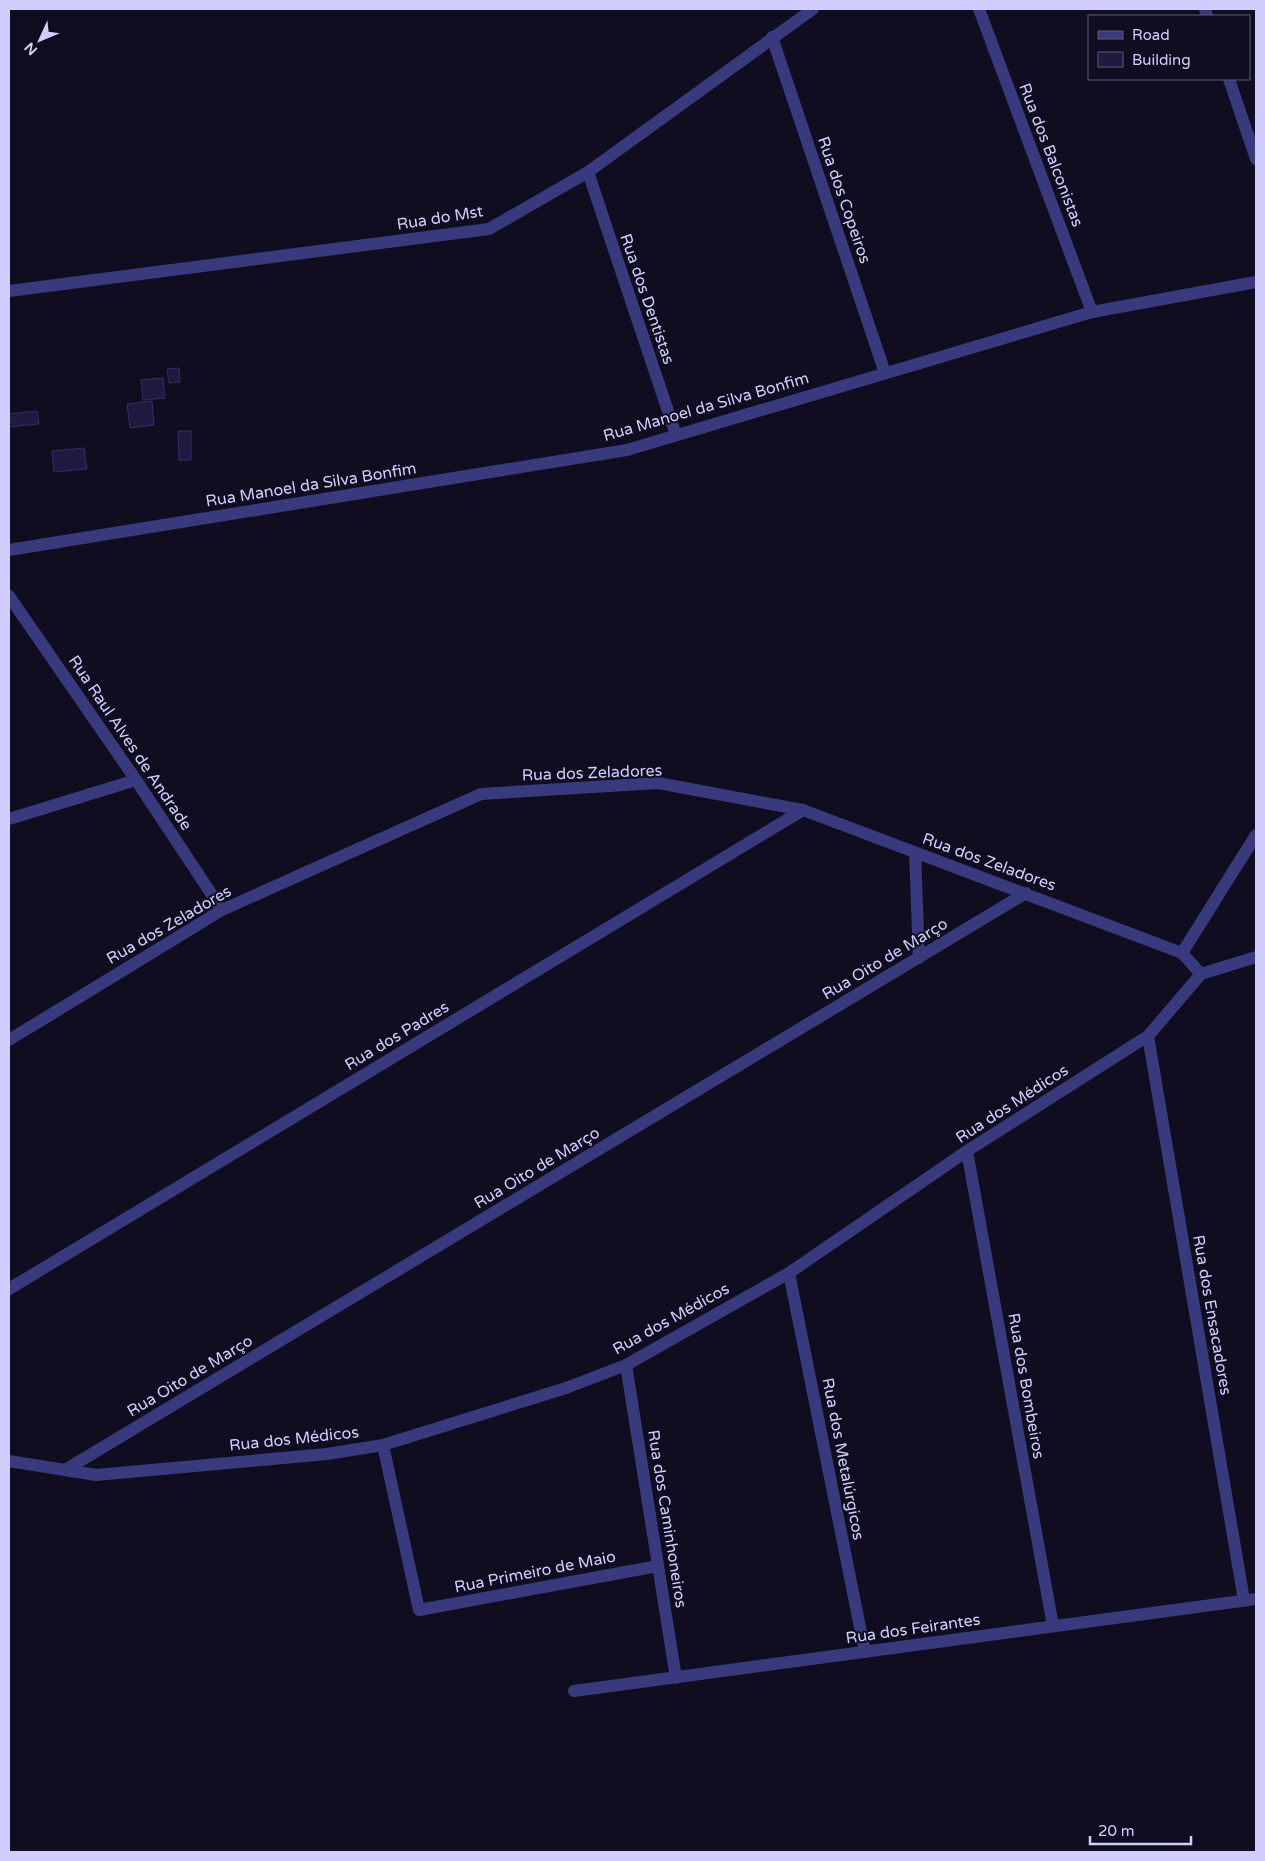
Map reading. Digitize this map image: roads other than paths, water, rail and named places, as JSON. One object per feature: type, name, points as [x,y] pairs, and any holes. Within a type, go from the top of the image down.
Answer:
[{"type":"street","name":"Rua do Mst","points":[[9,291],[489,229],[588,172],[813,9]]},
{"type":"street","name":"Rua dos Balconistas","points":[[979,9],[1092,312]]},
{"type":"street","name":"Rua dos Copeiros","points":[[772,37],[885,373]]},
{"type":"street","points":[[1229,80],[1256,159]]},
{"type":"street","name":"Rua dos Dentistas","points":[[588,172],[676,435]]},
{"type":"street","name":"Rua Manoel da Silva Bonfim","points":[[9,550],[627,450],[1092,312],[1256,282]]},
{"type":"street","name":"Rua Raul Alves de Andrade","points":[[9,596],[136,780],[222,910]]},
{"type":"street","points":[[9,819],[136,780]]},
{"type":"street","name":"Rua dos Zeladores","points":[[9,1040],[222,910],[481,794],[658,783],[803,810],[1182,953],[1201,974]]},
{"type":"street","name":"Rua dos Padres","points":[[9,1289],[803,810]]},
{"type":"street","points":[[1182,953],[1256,835]]},
{"type":"street","points":[[915,852],[919,958]]},
{"type":"street","name":"Rua Oito de Março","points":[[65,1470],[1026,893]]},
{"type":"street","points":[[1201,974],[1256,957]]},
{"type":"street","name":"Rua dos Médicos","points":[[9,1460],[96,1476],[327,1454],[383,1445],[566,1388],[626,1365],[789,1272],[967,1152],[1148,1036],[1201,974]]},
{"type":"street","name":"Rua dos Ensacadores","points":[[1148,1036],[1250,1599]]},
{"type":"street","name":"Rua dos Bombeiros","points":[[967,1152],[1053,1626]]},
{"type":"street","name":"Rua dos Metalúrgicos","points":[[789,1272],[865,1652]]},
{"type":"street","name":"Rua dos Caminhoneiros","points":[[626,1365],[676,1678]]},
{"type":"street","name":"Rua Primeiro de Maio","points":[[383,1445],[419,1610],[658,1566]]},
{"type":"street","name":"Rua dos Feirantes","points":[[574,1691],[1250,1599]]}]
